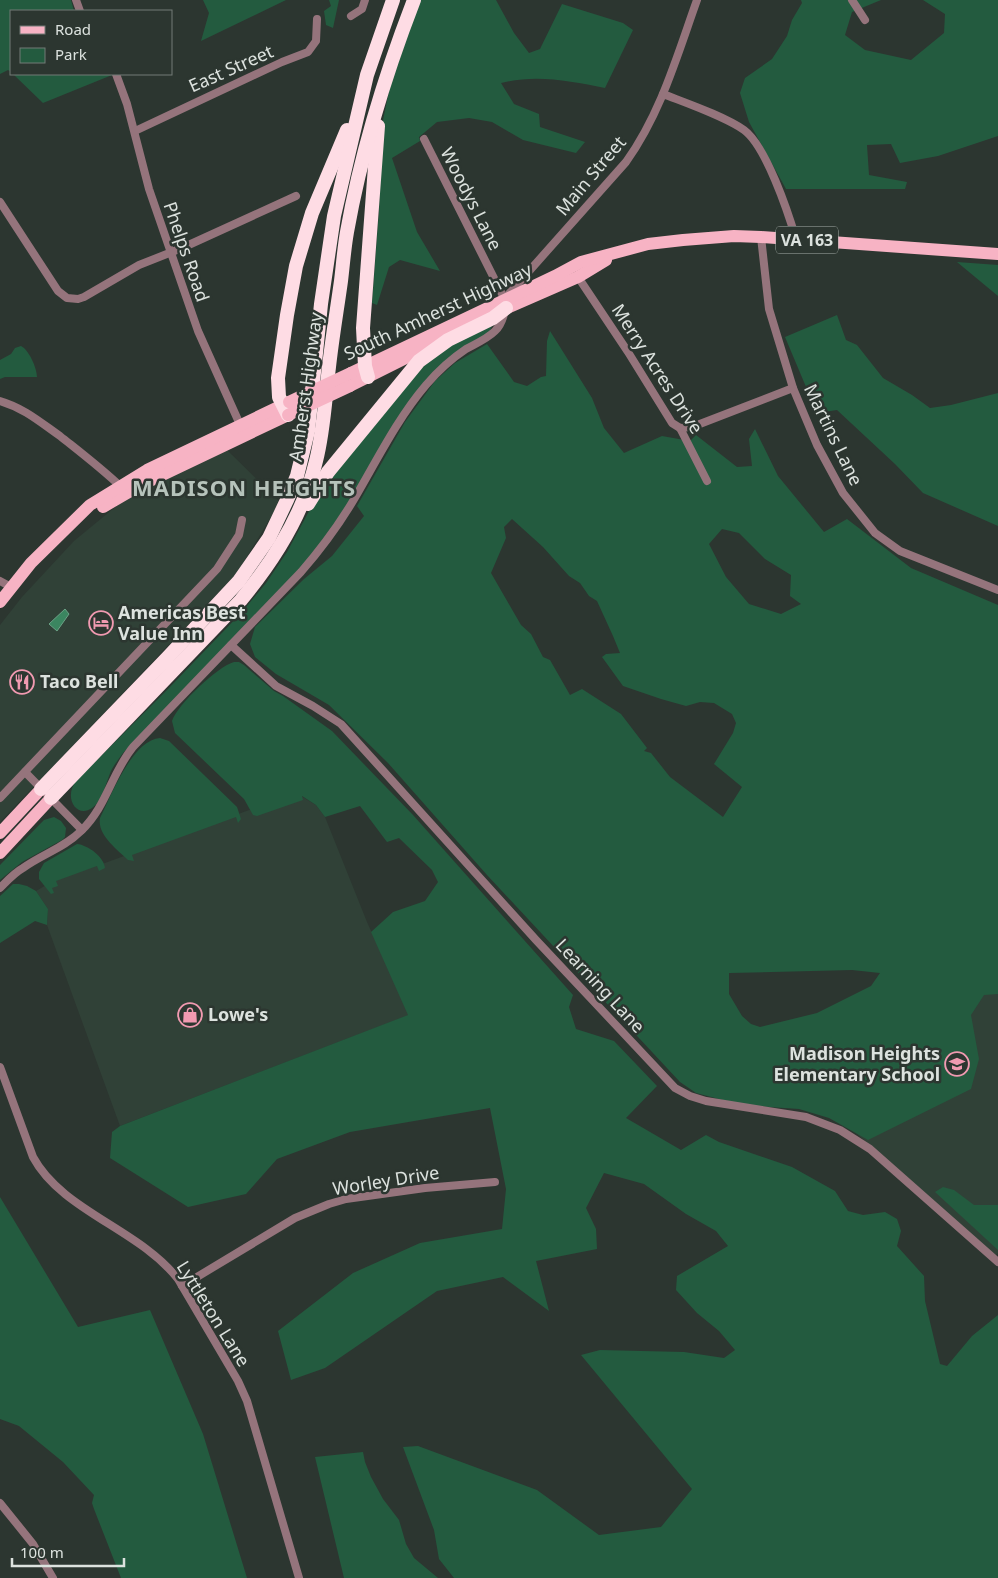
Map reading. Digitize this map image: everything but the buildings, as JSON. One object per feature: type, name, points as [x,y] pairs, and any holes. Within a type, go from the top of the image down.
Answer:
[{"type":"highway","name":"Amherst Highway","points":[[46,794],[223,600],[255,560],[279,519],[304,451],[334,216],[367,75],[393,0]]},
{"type":"highway","name":"Amherst Highway","points":[[46,794],[241,600],[258,580],[285,538],[299,509],[316,461],[323,424],[347,233],[380,95],[414,0]]},
{"type":"highway","points":[[366,371],[363,328],[379,125],[390,66]]},
{"type":"highway","points":[[286,407],[278,398],[278,378],[296,266],[312,213],[349,125],[367,75]]},
{"type":"highway","points":[[285,538],[328,472],[419,361],[448,340],[493,318],[505,304]]},
{"type":"main road","name":"South Amherst Highway","points":[[286,407],[350,386],[366,371],[505,304],[581,262],[648,244],[734,236],[998,254]]},
{"type":"main road","name":"South Amherst Highway","points":[[505,304],[578,277],[616,253]]},
{"type":"main road","name":"South Amherst Highway","points":[[68,526],[351,373],[366,371]]},
{"type":"main road","name":"South Amherst Highway","points":[[0,602],[6,584],[31,563],[90,505],[147,470],[243,430]]},
{"type":"main road","name":"Amherst Highway","points":[[0,833],[46,794]]},
{"type":"main road","name":"Amherst Highway","points":[[0,852],[46,794]]},
{"type":"street","points":[[351,16],[362,9],[365,0]]},
{"type":"street","name":"Main Street","points":[[0,888],[22,868],[57,850],[82,830],[104,800],[116,770],[124,758],[318,552],[337,526],[395,429],[422,390],[445,365],[495,331],[499,326],[505,304],[626,162],[646,132],[663,94],[697,0]]},
{"type":"street","points":[[852,0],[865,20]]},
{"type":"street","name":"East Street","points":[[135,131],[273,66],[308,52],[316,41],[317,18]]},
{"type":"street","name":"Phelps Road","points":[[116,75],[135,131],[149,189],[198,331],[243,430]]},
{"type":"street","points":[[663,94],[736,125],[751,136],[770,170],[796,239]]},
{"type":"street","name":"Woodys Lane","points":[[424,139],[505,304]]},
{"type":"street","points":[[0,202],[64,296],[72,300],[84,297],[139,265],[296,196]]},
{"type":"street","name":"Martins Lane","points":[[761,237],[769,309],[793,388],[832,475],[853,507],[875,533],[887,543],[914,558],[998,590]]},
{"type":"street","name":"Merry Acres Drive","points":[[578,277],[672,423],[680,428],[707,481]]},
{"type":"street","points":[[680,428],[692,427],[793,388]]},
{"type":"street","points":[[0,401],[21,408],[33,415],[120,486]]},
{"type":"street","points":[[0,798],[217,569],[239,535],[242,520]]},
{"type":"street","name":"Learning Lane","points":[[232,645],[276,686],[341,724],[543,948],[675,1088],[706,1102],[806,1117],[840,1130],[870,1150],[998,1262]]},
{"type":"street","points":[[25,772],[82,830]]},
{"type":"street","name":"Lyttleton Lane","points":[[0,1067],[38,1166],[60,1191],[148,1250],[168,1268],[182,1286],[238,1381],[247,1400],[298,1578]]},
{"type":"street","name":"Worley Drive","points":[[182,1286],[296,1218],[329,1204],[425,1188],[495,1182]]},
{"type":"street","points":[[0,1503],[33,1544],[53,1578]]},
{"type":"shaded area","points":[[226,449],[280,502],[237,573],[0,822],[0,625],[22,597],[74,541],[125,499]]},
{"type":"shaded area","points":[[65,609],[69,614],[57,631],[49,624]]},
{"type":"shaded area","points":[[301,796],[316,805],[325,817],[367,922],[409,1015],[120,1126],[47,925],[48,909],[36,891],[55,880],[279,799]]},
{"type":"shaded area","name":"Madison Heights Elementary School","points":[[998,990],[998,1253],[995,1256],[856,1133],[976,994]]},
{"type":"green space","points":[[0,0],[71,0],[74,10],[10,10],[10,71],[8,70],[0,74]]},
{"type":"green space","points":[[203,0],[286,0],[201,41],[209,13]]},
{"type":"green space","points":[[329,0],[339,0],[333,28],[326,25],[324,11],[331,6]]},
{"type":"green space","points":[[420,0],[496,0],[514,33],[529,53],[540,49],[562,4],[623,23],[633,30],[605,88],[566,81],[540,79],[514,80],[501,83],[514,104],[539,114],[540,127],[585,142],[576,153],[523,140],[492,122],[469,118],[437,122],[419,137],[420,141],[392,158],[417,232],[440,271],[400,260],[389,267],[377,305],[372,303],[379,211],[382,125],[390,86]]},
{"type":"green space","points":[[801,0],[881,0],[852,12],[845,35],[865,50],[911,60],[944,33],[945,14],[923,0],[998,0],[998,136],[938,156],[900,163],[891,144],[867,145],[869,175],[907,182],[905,189],[786,189],[749,122],[740,93],[745,78],[772,59],[787,36],[792,20],[802,3]]},
{"type":"green space","points":[[14,75],[112,75],[43,103]]},
{"type":"green space","points":[[957,262],[998,265],[998,296]]},
{"type":"green space","points":[[837,315],[846,340],[857,345],[883,378],[930,408],[951,405],[998,393],[998,526],[923,493],[837,410],[817,413],[785,337]]},
{"type":"green space","points":[[492,325],[490,331],[450,358],[426,379],[343,513],[306,562],[123,753],[112,769],[102,796],[96,805],[86,811],[77,809],[71,800],[72,787],[76,781],[242,612],[266,583],[287,552],[322,487],[400,387],[437,351]]},
{"type":"green space","points":[[550,331],[592,398],[604,428],[624,453],[662,436],[690,441],[696,435],[737,467],[752,466],[749,439],[755,429],[778,476],[824,532],[847,519],[911,568],[998,605],[998,994],[984,995],[971,1015],[979,1059],[971,1089],[868,1140],[829,1118],[799,1109],[742,1105],[696,1093],[680,1082],[487,875],[388,763],[329,705],[276,674],[255,657],[250,644],[255,627],[304,579],[332,556],[364,516],[357,506],[405,422],[435,381],[455,363],[487,344],[514,382],[527,386],[546,376],[547,341]],"holes":[[[512,519],[543,547],[569,576],[580,583],[589,596],[597,601],[620,653],[606,654],[602,657],[623,686],[686,706],[700,702],[714,703],[732,714],[736,723],[733,733],[714,764],[742,787],[723,817],[670,777],[651,753],[644,751],[647,748],[621,714],[582,689],[570,695],[550,660],[543,657],[531,634],[521,625],[491,573],[506,538],[504,527]],[[722,529],[739,533],[765,559],[791,575],[790,596],[801,604],[781,614],[749,604],[726,577],[709,544]],[[852,970],[880,973],[871,986],[817,1013],[760,1027],[751,1024],[742,1016],[729,994],[729,973]]]},
{"type":"green space","points":[[21,346],[27,351],[32,360],[37,377],[5,377],[0,379],[0,360],[11,354],[15,348]]},
{"type":"green space","points":[[234,662],[244,665],[274,691],[332,731],[413,815],[573,995],[569,1007],[576,1029],[614,1041],[657,1086],[626,1118],[681,1150],[706,1135],[719,1142],[792,1167],[835,1191],[848,1211],[863,1215],[885,1212],[897,1219],[901,1231],[897,1246],[924,1276],[925,1301],[940,1364],[947,1366],[972,1336],[998,1315],[998,1578],[454,1578],[439,1559],[434,1530],[403,1447],[418,1446],[537,1490],[599,1535],[661,1527],[692,1489],[581,1355],[600,1350],[684,1352],[724,1358],[735,1350],[719,1331],[697,1313],[676,1290],[677,1276],[728,1246],[716,1231],[686,1214],[644,1184],[604,1173],[586,1208],[596,1229],[597,1249],[536,1261],[549,1311],[503,1277],[437,1291],[325,1368],[291,1380],[278,1331],[353,1273],[420,1243],[502,1229],[506,1189],[490,1108],[350,1132],[277,1159],[246,1194],[188,1207],[110,1158],[112,1132],[120,1126],[408,1015],[371,932],[393,912],[425,901],[438,882],[432,870],[399,838],[387,842],[360,806],[325,817],[316,805],[302,796],[303,800],[257,816],[253,815],[244,799],[175,733],[172,721],[175,714],[209,678]]},
{"type":"green space","points":[[160,738],[169,741],[237,807],[241,819],[238,823],[236,817],[132,855],[134,861],[128,860],[105,836],[100,824],[100,818],[116,784],[132,758],[140,748],[150,741]]},
{"type":"green space","points":[[54,817],[61,821],[66,828],[65,837],[22,862],[0,880],[0,865],[44,820]]},
{"type":"green space","points":[[77,844],[95,852],[102,860],[105,868],[99,871],[97,866],[56,881],[58,886],[52,888],[54,893],[51,894],[39,879],[39,872],[44,863]]},
{"type":"green space","points":[[13,884],[27,886],[36,891],[48,909],[47,925],[35,921],[0,943],[0,896]]},
{"type":"green space","points":[[943,1187],[954,1190],[974,1205],[998,1205],[998,1250],[935,1192]]},
{"type":"green space","points":[[0,1197],[78,1327],[150,1310],[203,1434],[247,1578],[121,1578],[92,1503],[94,1495],[63,1462],[19,1426],[0,1419]]},
{"type":"green space","points":[[363,1452],[371,1477],[383,1499],[399,1520],[406,1544],[414,1558],[438,1578],[344,1578],[315,1457]]},
{"type":"place","name":"Americas Best Value Inn","points":[[101,623]]},
{"type":"place","name":"Taco Bell","points":[[22,682]]},
{"type":"place","name":"Lowe's","points":[[190,1015]]},
{"type":"place","name":"Madison Heights Elementary School","points":[[957,1064]]},
{"type":"district","name":"MADISON HEIGHTS","points":[[244,488]]}]
